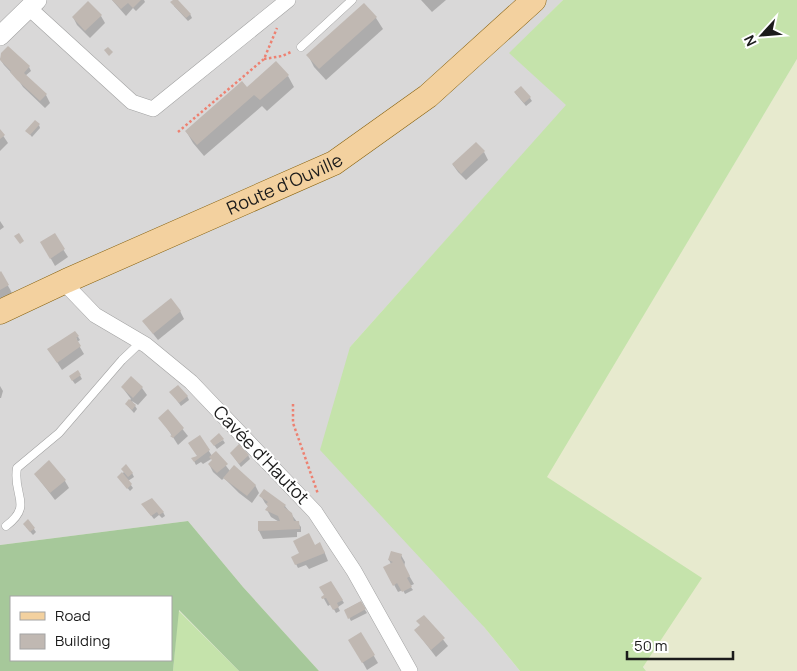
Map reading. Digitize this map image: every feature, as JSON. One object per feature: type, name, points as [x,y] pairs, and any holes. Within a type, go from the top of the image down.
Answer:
[{"type":"main road","name":"Route d'Ouville","points":[[0,312],[334,163],[428,96],[534,0]]},
{"type":"street","points":[[0,36],[33,4],[132,102],[153,109],[283,5]]},
{"type":"street","name":"Cavée d'Hautot","points":[[66,282],[70,289],[95,315],[141,342],[191,382],[315,512],[354,571],[410,671]]},
{"type":"lane","points":[[301,47],[352,0]]},
{"type":"lane","points":[[6,526],[16,518],[21,510],[15,477],[17,468],[58,433],[122,360],[141,342]]},
{"type":"path","points":[[178,132],[264,59],[278,25],[283,5]]},
{"type":"path","points":[[264,59],[282,56],[301,47]]},
{"type":"path","points":[[293,404],[293,423],[320,501]]},
{"type":"shaded area","points":[[0,0],[563,0],[510,53],[567,105],[350,347],[484,627],[520,671],[319,671],[243,587],[188,521],[0,545]]},
{"type":"green space","points":[[563,0],[797,0],[797,59],[547,477],[702,578],[643,667],[646,671],[520,671],[484,627],[320,450],[350,347],[566,105],[509,53]]},
{"type":"green space","points":[[797,59],[797,671],[646,671],[546,477]]},
{"type":"green space","points":[[188,521],[243,587],[319,671],[239,671],[179,610],[173,671],[0,671],[0,545]]},
{"type":"green space","points":[[178,610],[239,671],[173,671]]},
{"type":"building","points":[[112,0],[141,0],[133,8],[128,3],[121,9]]},
{"type":"building","points":[[178,0],[191,14],[186,18],[170,2]]},
{"type":"building","points":[[88,1],[102,15],[85,31],[72,17]]},
{"type":"building","points":[[364,3],[377,17],[319,69],[306,55]]},
{"type":"building","points":[[8,46],[30,66],[24,73],[47,94],[40,101],[17,80],[0,60],[1,53]]},
{"type":"building","points":[[108,47],[113,52],[109,56],[104,50]]},
{"type":"building","points":[[276,61],[289,75],[260,100],[254,95],[197,145],[185,131],[242,81],[247,87]]},
{"type":"building","points":[[521,86],[531,97],[524,103],[514,92]]},
{"type":"building","points":[[35,120],[40,124],[30,135],[25,131]]},
{"type":"building","points":[[0,129],[5,135],[0,139]]},
{"type":"building","points":[[476,142],[485,151],[461,174],[452,164]]},
{"type":"building","points":[[19,233],[24,241],[20,244],[14,236]]},
{"type":"building","points":[[55,233],[65,249],[50,259],[40,242]]},
{"type":"building","points":[[0,272],[9,285],[0,290]]},
{"type":"building","points":[[171,298],[181,311],[153,334],[142,321]]},
{"type":"building","points":[[75,331],[79,336],[76,338],[81,346],[57,363],[47,349]]},
{"type":"building","points":[[78,370],[81,375],[72,381],[69,376]]},
{"type":"building","points":[[131,376],[143,387],[133,398],[121,387]]},
{"type":"building","points":[[178,385],[188,396],[179,403],[169,392]]},
{"type":"building","points":[[129,399],[136,405],[132,410],[125,404]]},
{"type":"building","points":[[168,409],[184,428],[173,438],[158,418]]},
{"type":"building","points":[[219,433],[224,439],[214,446],[210,441]]},
{"type":"building","points":[[200,435],[210,450],[194,462],[191,458],[197,456],[188,443]]},
{"type":"building","points":[[239,444],[249,455],[239,464],[230,453]]},
{"type":"building","points":[[216,451],[228,464],[217,473],[208,464],[212,460],[209,457]]},
{"type":"building","points":[[49,460],[66,480],[50,493],[34,474]]},
{"type":"building","points":[[126,464],[133,473],[128,477],[121,469]]},
{"type":"building","points":[[234,465],[256,485],[247,496],[223,478]]},
{"type":"building","points":[[122,472],[132,484],[127,489],[117,477]]},
{"type":"building","points":[[264,489],[286,505],[284,507],[292,513],[294,521],[299,521],[300,529],[258,531],[258,521],[280,521],[278,516],[265,510],[268,502],[259,496]]},
{"type":"building","points":[[152,498],[164,512],[159,515],[157,512],[151,516],[141,504]]},
{"type":"building","points":[[28,519],[35,528],[30,532],[23,524]]},
{"type":"building","points":[[309,533],[315,545],[320,542],[325,553],[295,565],[291,557],[299,553],[293,541]]},
{"type":"building","points":[[391,551],[402,554],[401,558],[410,576],[407,578],[412,587],[402,592],[397,583],[393,586],[383,567],[393,562],[388,560]]},
{"type":"building","points":[[331,581],[343,600],[337,603],[339,607],[333,610],[326,598],[322,599],[321,597],[324,595],[319,587]]},
{"type":"building","points":[[361,601],[366,609],[348,619],[344,610]]},
{"type":"building","points":[[424,615],[445,638],[431,650],[414,630],[420,625],[416,621]]},
{"type":"building","points":[[361,632],[375,655],[362,663],[348,640]]}]
